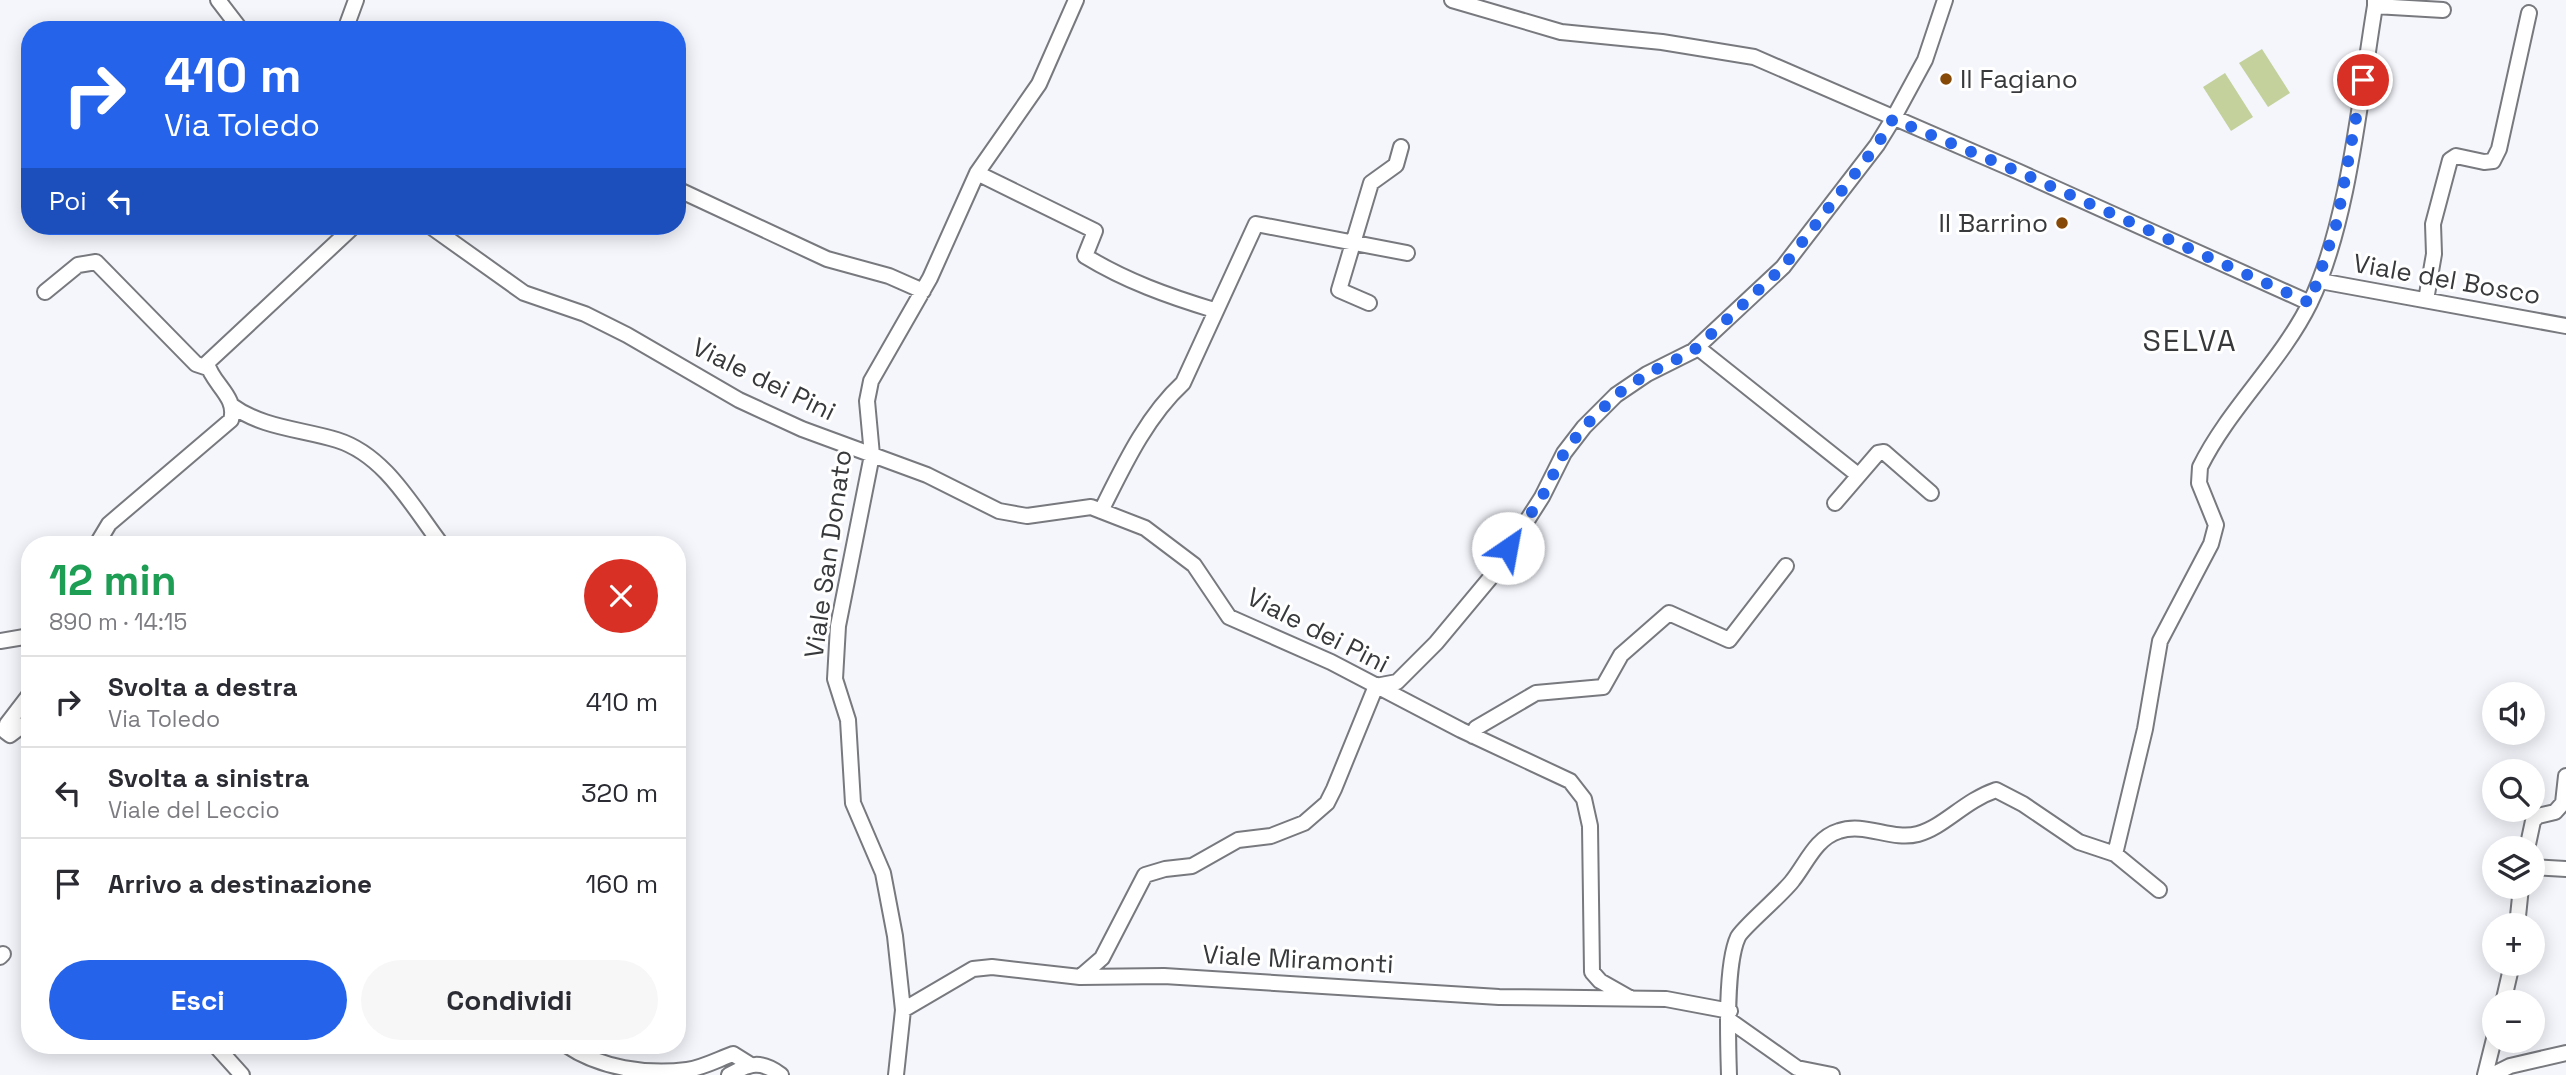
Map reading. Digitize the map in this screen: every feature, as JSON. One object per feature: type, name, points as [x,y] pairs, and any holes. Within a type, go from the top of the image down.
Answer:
[{"type":"street","points":[[218,0],[234,21]]},
{"type":"street","points":[[348,21],[356,0]]},
{"type":"street","name":"Viale San Donato","points":[[896,1075],[903,1010],[895,936],[883,873],[853,803],[848,720],[835,679],[838,626],[872,455],[867,411],[871,381],[923,291],[977,173],[1039,84],[1076,0]]},
{"type":"street","points":[[1452,0],[1561,32],[1662,41],[1754,57],[2017,171],[2310,303]]},
{"type":"street","points":[[1080,977],[1102,958],[1145,876],[1155,871],[1192,866],[1238,840],[1271,836],[1313,817],[1327,803],[1376,686],[1397,682],[1436,643],[1491,577],[1542,497],[1564,453],[1584,427],[1616,395],[1697,347],[1783,267],[1877,145],[1925,60],[1945,0]]},
{"type":"street","points":[[2115,854],[2145,729],[2160,641],[2211,544],[2216,525],[2199,483],[2200,467],[2310,303],[2319,281],[2337,222],[2375,3],[2444,10]]},
{"type":"street","points":[[2426,300],[2434,254],[2433,224],[2450,160],[2456,156],[2484,162],[2493,161],[2499,149],[2529,13]]},
{"type":"street","points":[[1369,303],[1339,290],[1371,183],[1396,165],[1401,147]]},
{"type":"street","points":[[977,173],[1095,231],[1085,256],[1107,270],[1148,289],[1214,310]]},
{"type":"street","points":[[686,194],[827,259],[889,276],[923,291]]},
{"type":"street","points":[[1101,511],[1125,462],[1169,395],[1183,383],[1214,310],[1241,261],[1256,224],[1407,253]]},
{"type":"street","points":[[344,235],[207,363],[208,368],[231,405],[258,421],[339,440],[361,452],[386,472],[435,536]]},
{"type":"street","name":"Viale dei Pini","points":[[443,235],[524,293],[585,314],[627,335],[739,400],[802,429],[927,475],[999,511],[1027,516],[1091,507],[1145,528],[1194,565],[1229,617],[1331,662],[1473,736],[1570,781],[1584,799],[1590,826],[1592,972],[1600,981],[1630,998]]},
{"type":"street","points":[[45,292],[78,265],[96,262],[196,364],[208,368]]},
{"type":"street","name":"Viale del Bosco","points":[[2319,281],[2566,326]]},
{"type":"street","points":[[1697,347],[1858,475]]},
{"type":"street","points":[[102,536],[109,524],[231,420],[231,405]]},
{"type":"street","points":[[1835,503],[1878,453],[1884,452],[1931,493]]},
{"type":"street","points":[[1473,736],[1476,728],[1536,693],[1603,687],[1621,655],[1669,613],[1729,640],[1786,566]]},
{"type":"street","points":[[0,641],[21,638]]},
{"type":"street","points":[[21,706],[7,724],[6,732],[10,735],[21,727]]},
{"type":"street","points":[[2530,836],[2533,821],[2538,816],[2555,812],[2563,803],[2566,776]]},
{"type":"street","points":[[1729,1075],[1732,961],[1738,936],[1786,890],[1818,843],[1836,832],[1853,827],[1915,835],[1934,828],[1974,798],[1996,790],[2023,804],[2080,842],[2115,854],[2160,890]]},
{"type":"street","points":[[2545,868],[2566,869]]},
{"type":"street","name":"Viale Miramonti","points":[[903,1010],[973,969],[992,967],[1080,977],[1164,976],[1499,997],[1665,999],[1730,1009]]},
{"type":"street","points":[[1730,1009],[1797,1068],[1832,1075]]},
{"type":"street","points":[[2485,1075],[2490,1053]]},
{"type":"street","points":[[2492,1075],[2510,1066],[2566,1053]]},
{"type":"street","points":[[223,1054],[242,1075]]},
{"type":"street","points":[[586,1054],[614,1067],[642,1071],[688,1070],[733,1054],[749,1064],[770,1067],[780,1075]]},
{"type":"street","points":[[729,1075],[749,1064]]},
{"type":"green space","points":[[2262,49],[2290,93],[2268,107],[2239,63]]},
{"type":"green space","points":[[2225,73],[2253,117],[2231,131],[2203,87]]},
{"type":"place","name":"Il Fagiano","points":[[1946,79]]},
{"type":"place","name":"Il Barrino","points":[[2062,223]]},
{"type":"district","name":"SELVA","points":[[2190,341]]},
{"type":"route","points":[[1508,548],[1542,497],[1564,453],[1584,427],[1616,395],[1647,374],[1693,351],[1783,267],[1877,145],[1893,119],[2017,171],[2310,303],[2337,222],[2363,80]]}]
